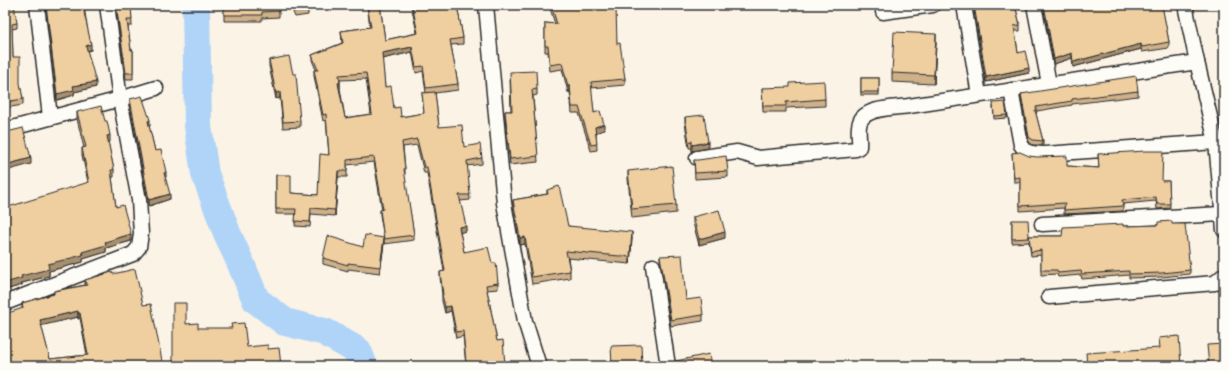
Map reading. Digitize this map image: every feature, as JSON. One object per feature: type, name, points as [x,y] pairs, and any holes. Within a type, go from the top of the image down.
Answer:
[{"type":"street","points":[[37,5],[50,117]]},
{"type":"street","points":[[5,303],[132,254],[139,247],[141,234],[139,200],[120,99],[107,5]]},
{"type":"street","points":[[486,5],[504,204],[525,321],[539,366]]},
{"type":"street","points":[[883,12],[934,5]]},
{"type":"street","points":[[964,5],[979,95]]},
{"type":"street","points":[[1034,5],[1049,84]]},
{"type":"street","points":[[1185,5],[1216,142],[1224,230]]},
{"type":"street","points":[[697,158],[737,152],[758,158],[856,149],[859,147],[859,122],[872,111],[1197,62]]},
{"type":"street","points":[[5,130],[156,88]]},
{"type":"street","points":[[1012,90],[1021,145],[1025,151],[1045,154],[1216,142]]},
{"type":"street","points":[[1042,224],[1222,214]]},
{"type":"street","points":[[653,266],[668,366]]},
{"type":"street","points":[[1049,297],[1215,283],[1224,275]]},
{"type":"building","points":[[5,5],[14,5],[17,23],[12,24],[13,57],[20,57],[20,83],[23,99],[5,102]]},
{"type":"building","points":[[46,5],[85,5],[84,12],[91,44],[86,46],[96,82],[73,86],[74,90],[57,94]]},
{"type":"building","points":[[116,5],[131,5],[132,20],[127,20],[131,50],[133,50],[133,73],[126,73]]},
{"type":"building","points":[[224,5],[277,5],[279,11],[262,12],[262,15],[224,15]]},
{"type":"building","points":[[292,5],[307,5],[308,9],[295,11]]},
{"type":"building","points":[[367,5],[380,5],[385,40],[418,33],[412,5],[457,5],[463,38],[450,40],[458,84],[426,88],[423,66],[416,67],[412,47],[382,53],[385,87],[391,86],[394,108],[400,107],[401,117],[424,113],[422,93],[435,92],[439,127],[462,125],[464,147],[480,144],[482,158],[467,161],[470,195],[459,195],[466,226],[459,227],[464,252],[488,247],[492,263],[496,263],[498,283],[486,285],[497,341],[503,340],[505,365],[508,364],[509,366],[472,366],[471,362],[466,363],[463,331],[456,332],[451,306],[445,307],[442,295],[440,272],[445,271],[427,167],[424,167],[417,139],[402,142],[404,169],[414,235],[384,239],[380,210],[383,209],[374,157],[347,160],[347,171],[338,171],[335,210],[311,208],[310,222],[295,221],[296,209],[276,209],[276,175],[291,175],[291,193],[318,195],[320,154],[329,155],[326,114],[323,115],[314,70],[318,70],[312,55],[343,43],[341,31],[371,27]],"holes":[[[366,73],[372,114],[345,118],[338,83],[340,82],[339,75]]]},
{"type":"building","points":[[551,5],[611,5],[611,8],[616,8],[617,44],[620,43],[625,79],[591,82],[594,113],[600,111],[604,124],[595,127],[597,144],[591,145],[579,107],[572,107],[570,86],[568,86],[562,63],[550,65],[548,46],[545,46],[545,23],[557,24]]},
{"type":"building","points":[[974,5],[1015,5],[1020,25],[1014,26],[1018,53],[1025,51],[1029,68],[986,77]]},
{"type":"building","points":[[1044,5],[1162,5],[1169,42],[1142,47],[1141,44],[1073,62],[1072,53],[1054,59]]},
{"type":"building","points":[[894,32],[936,34],[934,75],[892,73]]},
{"type":"building","points":[[289,56],[293,74],[296,74],[300,121],[283,122],[280,92],[276,93],[269,60]]},
{"type":"building","points":[[536,71],[537,89],[532,90],[538,156],[510,159],[505,111],[512,111],[510,72]]},
{"type":"building","points":[[1136,76],[1138,91],[1072,99],[1072,101],[1036,107],[1037,110],[1035,110],[1043,141],[1033,140],[1029,137],[1021,94]]},
{"type":"building","points":[[861,78],[879,78],[879,92],[861,92]]},
{"type":"building","points":[[824,81],[825,99],[786,102],[786,106],[763,106],[762,88],[790,87],[790,83]]},
{"type":"building","points":[[142,96],[150,120],[148,121],[155,151],[161,150],[166,172],[164,173],[170,194],[149,200],[130,99]]},
{"type":"building","points":[[1005,102],[1007,115],[994,116],[993,103]]},
{"type":"building","points":[[101,106],[105,121],[107,121],[110,135],[107,136],[114,170],[111,170],[116,207],[123,205],[131,234],[105,242],[106,245],[82,252],[83,255],[48,264],[49,269],[21,276],[22,278],[5,283],[5,208],[89,182],[82,148],[86,147],[77,112]]},
{"type":"building","points":[[704,115],[708,142],[692,145],[692,141],[689,142],[685,117]]},
{"type":"building","points":[[23,128],[31,158],[5,165],[5,132]]},
{"type":"building","points":[[1163,151],[1162,181],[1169,181],[1170,204],[1157,204],[1156,197],[1122,200],[1123,206],[1064,210],[1065,203],[1020,206],[1020,177],[1014,178],[1012,153],[1020,152],[1029,156],[1037,157],[1067,156],[1067,166],[1099,168],[1098,154]]},
{"type":"building","points":[[726,156],[728,171],[695,173],[694,160]]},
{"type":"building","points":[[672,166],[676,205],[632,209],[628,171]]},
{"type":"building","points":[[559,186],[568,226],[632,232],[630,257],[566,251],[570,271],[532,277],[525,237],[520,238],[513,200],[548,194],[547,190]]},
{"type":"building","points":[[719,210],[725,232],[699,239],[693,217]]},
{"type":"building","points":[[1012,220],[1028,220],[1029,238],[1012,239]]},
{"type":"building","points":[[1172,221],[1172,224],[1185,224],[1190,270],[1162,273],[1129,274],[1129,271],[1082,274],[1081,271],[1058,273],[1057,270],[1041,270],[1041,250],[1031,252],[1029,236],[1062,236],[1063,227],[1123,224],[1123,226],[1158,225],[1158,222]]},
{"type":"building","points":[[365,235],[384,238],[380,267],[348,263],[348,265],[323,258],[328,236],[363,247]]},
{"type":"building","points":[[682,255],[686,300],[701,298],[703,315],[671,320],[660,256]]},
{"type":"building","points":[[135,269],[143,305],[151,304],[163,366],[5,366],[5,314],[23,308],[22,303],[54,294],[54,291],[87,285],[85,280],[112,272],[113,274]],"holes":[[[78,311],[78,313],[80,313],[88,355],[50,359],[40,320]]]},
{"type":"building","points":[[173,303],[186,303],[186,324],[198,323],[198,328],[232,328],[231,324],[244,323],[247,347],[268,345],[268,349],[279,348],[281,366],[173,366]]},
{"type":"building","points":[[1179,336],[1181,366],[1087,366],[1086,353],[1160,348],[1159,338]]},
{"type":"building","points":[[1224,344],[1224,366],[1209,366],[1207,345]]},
{"type":"building","points":[[641,345],[642,366],[612,366],[611,346]]},
{"type":"building","points":[[709,354],[711,366],[674,366],[676,361]]},
{"type":"waterway","points":[[196,5],[198,126],[205,174],[227,233],[256,300],[285,322],[325,332],[358,351],[364,366]]}]
